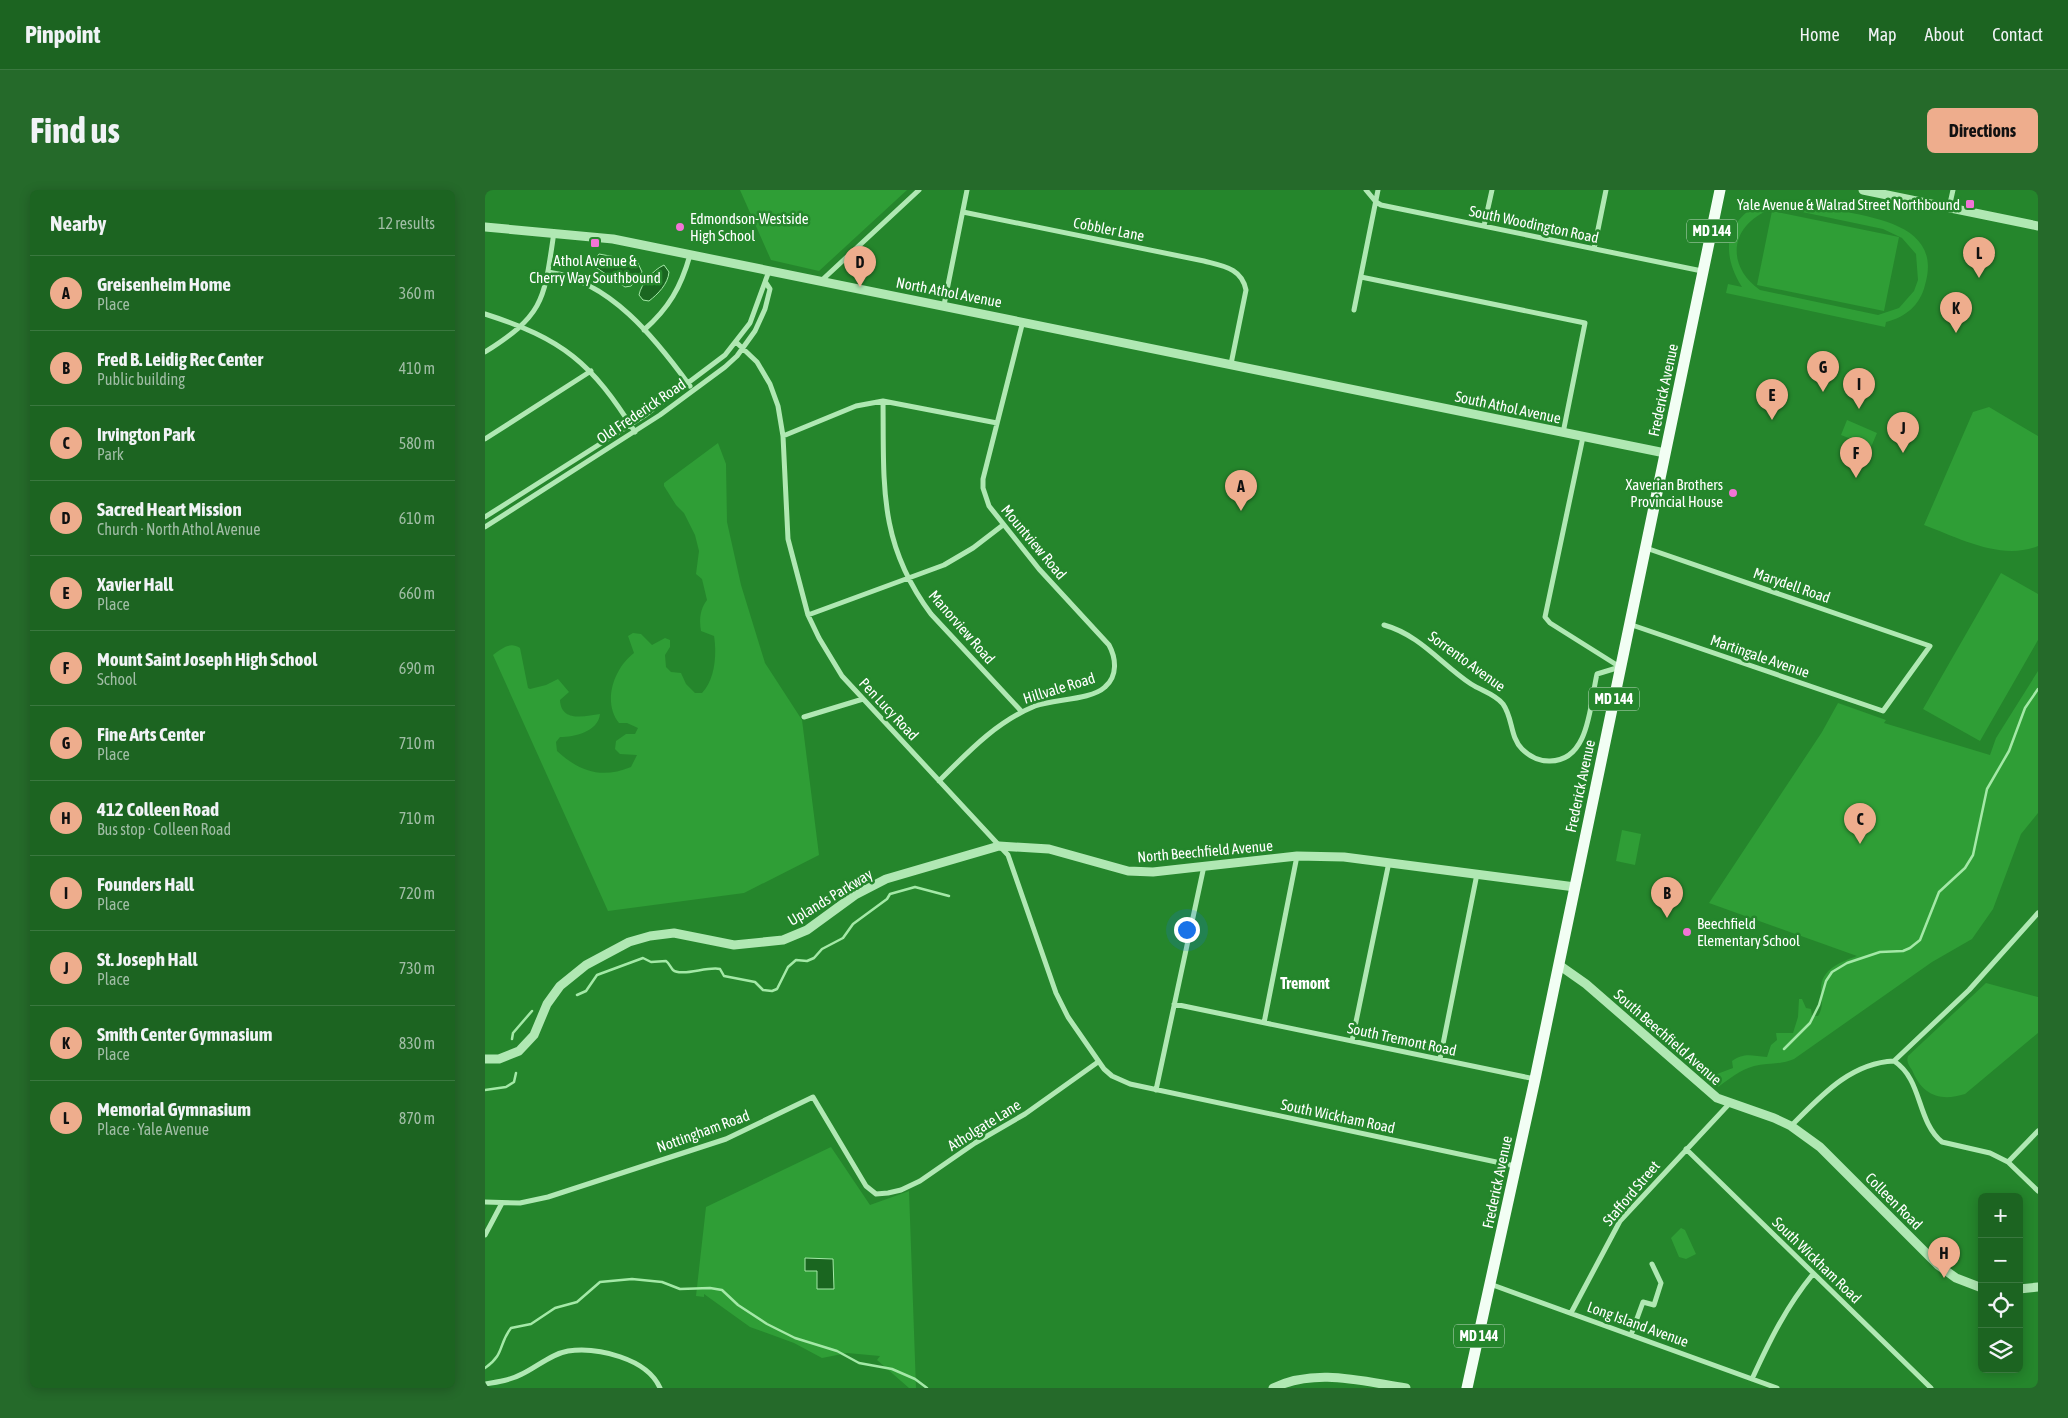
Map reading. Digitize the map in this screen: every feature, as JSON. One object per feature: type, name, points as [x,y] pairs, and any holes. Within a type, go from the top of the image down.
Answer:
[{"type":"main road","name":"Frederick Avenue","points":[[1467,1388],[1535,1079],[1720,190]]},
{"type":"street","points":[[821,281],[919,190]]},
{"type":"street","points":[[945,305],[967,190]]},
{"type":"street","points":[[1366,190],[1376,202]]},
{"type":"street","points":[[1354,310],[1378,190]]},
{"type":"street","points":[[1484,226],[1492,190]]},
{"type":"street","points":[[1594,249],[1606,190]]},
{"type":"street","points":[[1863,190],[2038,226]]},
{"type":"street","points":[[1949,208],[1953,190]]},
{"type":"street","name":"South Woodington Road","points":[[1376,202],[1703,272]]},
{"type":"street","name":"Cobbler Lane","points":[[963,212],[1226,266],[1244,281],[1245,298],[1231,364]]},
{"type":"street","name":"North Athol Avenue","points":[[485,227],[613,239],[769,272],[1023,320],[1347,388]]},
{"type":"street","points":[[485,352],[522,327],[540,302],[548,272],[554,232]]},
{"type":"street","points":[[644,330],[665,310],[677,293],[690,255]]},
{"type":"street","points":[[548,272],[573,278],[596,290],[624,311],[644,330],[694,391]]},
{"type":"street","name":"Old Frederick Road","points":[[485,516],[631,424],[689,384],[725,355],[737,343],[750,323],[769,272]]},
{"type":"street","points":[[1361,277],[1585,323],[1563,433]]},
{"type":"street","name":"Old Frederick Road","points":[[487,525],[635,432],[725,367],[755,332],[765,309],[770,288],[766,283]]},
{"type":"street","points":[[485,314],[522,327],[564,348],[591,371],[612,396],[635,432]]},
{"type":"street","name":"Mountview Road","points":[[1023,320],[983,488],[989,506],[1003,525],[1039,569],[1109,645]]},
{"type":"street","name":"Pen Lucy Road","points":[[737,343],[753,356],[770,384],[778,406],[783,436],[786,530],[808,615],[829,658],[863,699],[1011,859],[1056,993],[1068,1017],[1098,1062]]},
{"type":"street","points":[[485,439],[591,371]]},
{"type":"street","name":"South Athol Avenue","points":[[1347,388],[1665,452]]},
{"type":"street","points":[[783,436],[856,406],[883,401],[997,423]]},
{"type":"street","name":"Manorview Road","points":[[883,401],[887,515],[898,558],[908,579],[931,614],[1022,712]]},
{"type":"street","points":[[1583,437],[1545,617],[1550,623],[1621,667]]},
{"type":"street","points":[[485,516],[487,525]]},
{"type":"street","points":[[808,615],[908,579],[957,558],[1003,525]]},
{"type":"street","name":"Marydell Road","points":[[1645,548],[1930,646],[1883,711]]},
{"type":"street","name":"Sorrento Avenue","points":[[1384,624],[1406,633],[1435,653],[1471,684],[1494,696],[1502,703],[1510,717],[1517,742],[1528,754],[1543,761],[1560,760],[1575,751],[1584,734],[1597,674],[1621,667]]},
{"type":"street","name":"Martingale Avenue","points":[[1629,624],[1883,711]]},
{"type":"street","name":"Hillvale Road","points":[[939,781],[991,732],[1022,712],[1052,701],[1089,694],[1105,688],[1113,677],[1115,663],[1109,645]]},
{"type":"street","points":[[804,717],[863,699]]},
{"type":"street","name":"North Beechfield Avenue","points":[[999,846],[1043,848],[1128,871],[1153,872],[1297,856]]},
{"type":"street","name":"Uplands Parkway","points":[[485,1059],[499,1059],[519,1051],[534,1035],[547,1004],[560,986],[586,965],[629,942],[650,936],[674,934],[734,945],[783,940],[807,930],[855,895],[886,879],[999,846]]},
{"type":"street","points":[[1264,1023],[1297,856],[1344,857],[1389,862],[1575,887]]},
{"type":"street","points":[[1352,1041],[1389,862]]},
{"type":"street","points":[[1156,1090],[1204,866]]},
{"type":"street","points":[[1440,1059],[1477,874]]},
{"type":"street","points":[[1895,1061],[1969,990],[2038,913]]},
{"type":"street","name":"South Beechfield Avenue","points":[[1559,964],[1586,984],[1706,1090],[1729,1104],[1767,1115],[1791,1126]]},
{"type":"street","name":"South Tremont Road","points":[[1174,1004],[1535,1079]]},
{"type":"street","points":[[1791,1126],[1827,1091],[1851,1073],[1880,1061],[1895,1061],[1908,1072],[1923,1112],[1937,1137],[1942,1142],[1991,1153],[2008,1162],[2038,1190]]},
{"type":"street","name":"South Wickham Road","points":[[1098,1062],[1119,1080],[1156,1090],[1516,1166]]},
{"type":"street","name":"Atholgate Lane","points":[[876,1194],[901,1190],[920,1181],[975,1143],[1025,1114],[1098,1062]]},
{"type":"street","name":"Nottingham Road","points":[[485,1202],[533,1201],[711,1144],[743,1132],[813,1097],[866,1186],[876,1194]]},
{"type":"street","name":"Stafford Street","points":[[1571,1313],[1620,1221],[1729,1104]]},
{"type":"street","name":"Colleen Road","points":[[1791,1126],[1820,1147],[1938,1264],[1956,1278],[1978,1286]]},
{"type":"street","points":[[2008,1162],[2038,1131]]},
{"type":"street","name":"South Wickham Road","points":[[1686,1149],[1931,1388]]},
{"type":"street","points":[[485,1235],[502,1203]]},
{"type":"street","points":[[1631,1335],[1643,1302],[1654,1305],[1661,1283],[1652,1264]]},
{"type":"street","points":[[1752,1379],[1793,1298],[1813,1274]]},
{"type":"street","name":"Long Island Avenue","points":[[1490,1284],[1777,1388]]},
{"type":"street","points":[[2023,1289],[2038,1287]]},
{"type":"street","points":[[485,1384],[522,1374],[558,1354],[578,1351],[611,1354],[637,1365],[648,1372],[660,1388]]},
{"type":"street","points":[[1273,1388],[1297,1378],[1312,1376],[1336,1377],[1406,1388]]},
{"type":"shaded area","points":[[740,190],[907,190],[819,271],[771,260]]},
{"type":"shaded area","points":[[1770,200],[1824,207],[1874,218],[1905,230],[1916,239],[1925,251],[1928,266],[1925,285],[1920,299],[1906,313],[1886,322],[1885,327],[1726,293],[1728,284],[1742,287],[1730,259],[1731,235],[1736,224],[1755,206]],"holes":[[[1772,209],[1788,209],[1883,229],[1902,238],[1916,254],[1918,280],[1914,291],[1899,308],[1878,315],[1760,290],[1748,280],[1741,269],[1737,257],[1737,245],[1741,234],[1758,215]]]},
{"type":"shaded area","points":[[1772,211],[1899,237],[1884,311],[1757,285]]},
{"type":"shaded area","points":[[599,254],[637,261],[642,272],[631,286],[625,287],[591,264]]},
{"type":"shaded area","points":[[664,265],[669,272],[665,285],[649,301],[643,300],[639,295],[642,286],[652,274]]},
{"type":"shaded area","points":[[1989,407],[2038,436],[2038,546],[2024,550],[2009,551],[1995,549],[1980,546],[1924,525],[1973,412]]},
{"type":"shaded area","points":[[1847,420],[1877,433],[1871,447],[1841,435]]},
{"type":"shaded area","points":[[718,443],[726,464],[727,522],[741,585],[765,663],[802,720],[819,855],[744,893],[608,911],[493,655],[502,648],[509,646],[513,645],[520,648],[528,688],[546,685],[558,679],[569,692],[560,700],[561,707],[565,712],[569,715],[581,717],[600,714],[595,725],[585,732],[560,737],[556,742],[557,751],[574,764],[601,773],[620,771],[631,767],[637,755],[620,754],[615,749],[616,741],[626,734],[635,734],[638,728],[627,723],[619,723],[611,705],[611,696],[616,676],[627,659],[634,653],[628,636],[633,633],[641,634],[652,645],[665,638],[670,640],[670,647],[665,655],[666,667],[671,672],[681,673],[686,684],[695,693],[702,693],[712,674],[715,659],[714,636],[701,631],[701,615],[707,600],[702,579],[696,574],[699,551],[695,535],[684,513],[676,505],[664,483]]},
{"type":"shaded area","points":[[2001,573],[2038,594],[2038,640],[1980,741],[1923,709]]},
{"type":"shaded area","points":[[2038,671],[2038,813],[2021,834],[1993,909],[1972,939],[1932,962],[1794,1059],[1749,1068],[1718,1087],[1709,1077],[1733,1068],[1732,1061],[1741,1056],[1767,1057],[1771,1045],[1777,1040],[1776,1033],[1793,1033],[1798,1017],[1799,999],[1802,999],[1806,1008],[1811,1009],[1812,1016],[1818,1016],[1822,1006],[1821,989],[1824,976],[1833,967],[1857,956],[1709,903],[1822,732],[1838,703],[1886,720],[1884,723],[1990,755],[1996,738]]},
{"type":"shaded area","points":[[1622,830],[1641,834],[1635,865],[1616,861]]},
{"type":"shaded area","points":[[1986,983],[2038,997],[2038,1033],[1965,1094],[1940,1097],[1927,1091],[1916,1079],[1908,1063],[1908,1056]]},
{"type":"shaded area","points":[[831,1147],[870,1205],[909,1191],[916,1388],[909,1388],[877,1360],[880,1356],[847,1353],[822,1358],[794,1343],[750,1327],[704,1294],[704,1297],[696,1296],[706,1207]]},
{"type":"shaded area","points":[[1681,1228],[1685,1230],[1696,1254],[1686,1259],[1679,1257],[1671,1238]]},
{"type":"shaded area","points":[[805,1258],[833,1259],[834,1289],[817,1289],[817,1271],[805,1271]]},
{"type":"waterway","points":[[1784,1049],[1810,1023],[1819,1005],[1826,981],[1832,972],[1847,963],[1880,952],[1903,951],[1920,940],[1939,892],[1965,868],[1973,855],[1987,789],[2009,751],[2025,708],[2038,689]]},
{"type":"waterway","points":[[577,995],[586,991],[597,975],[643,958],[651,962],[666,961],[677,972],[720,969],[724,976],[755,982],[763,990],[772,991],[777,989],[788,967],[796,960],[807,961],[814,958],[822,949],[843,938],[853,924],[887,899],[890,894],[915,887],[949,896]]},
{"type":"waterway","points":[[512,1039],[513,1033],[532,1011]]},
{"type":"waterway","points":[[485,1090],[506,1087],[514,1082],[516,1073]]},
{"type":"waterway","points":[[485,1368],[499,1354],[511,1328],[531,1324],[555,1308],[577,1302],[600,1282],[632,1279],[662,1282],[680,1289],[710,1288],[722,1290],[738,1305],[767,1324],[795,1338],[837,1351],[859,1363],[892,1369],[915,1379],[927,1388]]},
{"type":"place","name":"Yale Avenue & Walrad Street Northbound","points":[[1970,204]]},
{"type":"place","name":"Edmondson-Westside High School","points":[[680,227]]},
{"type":"place","name":"Athol Avenue & Cherry Way Southbound","points":[[595,243]]},
{"type":"place","name":"Memorial Gymnasium","points":[[1979,278]]},
{"type":"place","name":"Sacred Heart Mission","points":[[860,287]]},
{"type":"place","name":"Smith Center Gymnasium","points":[[1956,333]]},
{"type":"place","name":"Fine Arts Center","points":[[1823,392]]},
{"type":"place","name":"Founders Hall","points":[[1859,409]]},
{"type":"place","name":"Xavier Hall","points":[[1772,420]]},
{"type":"place","name":"St. Joseph Hall","points":[[1903,453]]},
{"type":"place","name":"Mount Saint Joseph High School","points":[[1856,478]]},
{"type":"place","name":"Xaverian Brothers Provincial House","points":[[1733,493]]},
{"type":"place","name":"Greisenheim Home","points":[[1241,511]]},
{"type":"place","name":"Irvington Park","points":[[1860,844]]},
{"type":"place","name":"Fred B. Leidig Rec Center","points":[[1667,918]]},
{"type":"place","name":"Beechfield Elementary School","points":[[1687,932]]},
{"type":"place","name":"412 Colleen Road","points":[[1944,1278]]},
{"type":"district","name":"Tremont","points":[[1305,983]]}]
